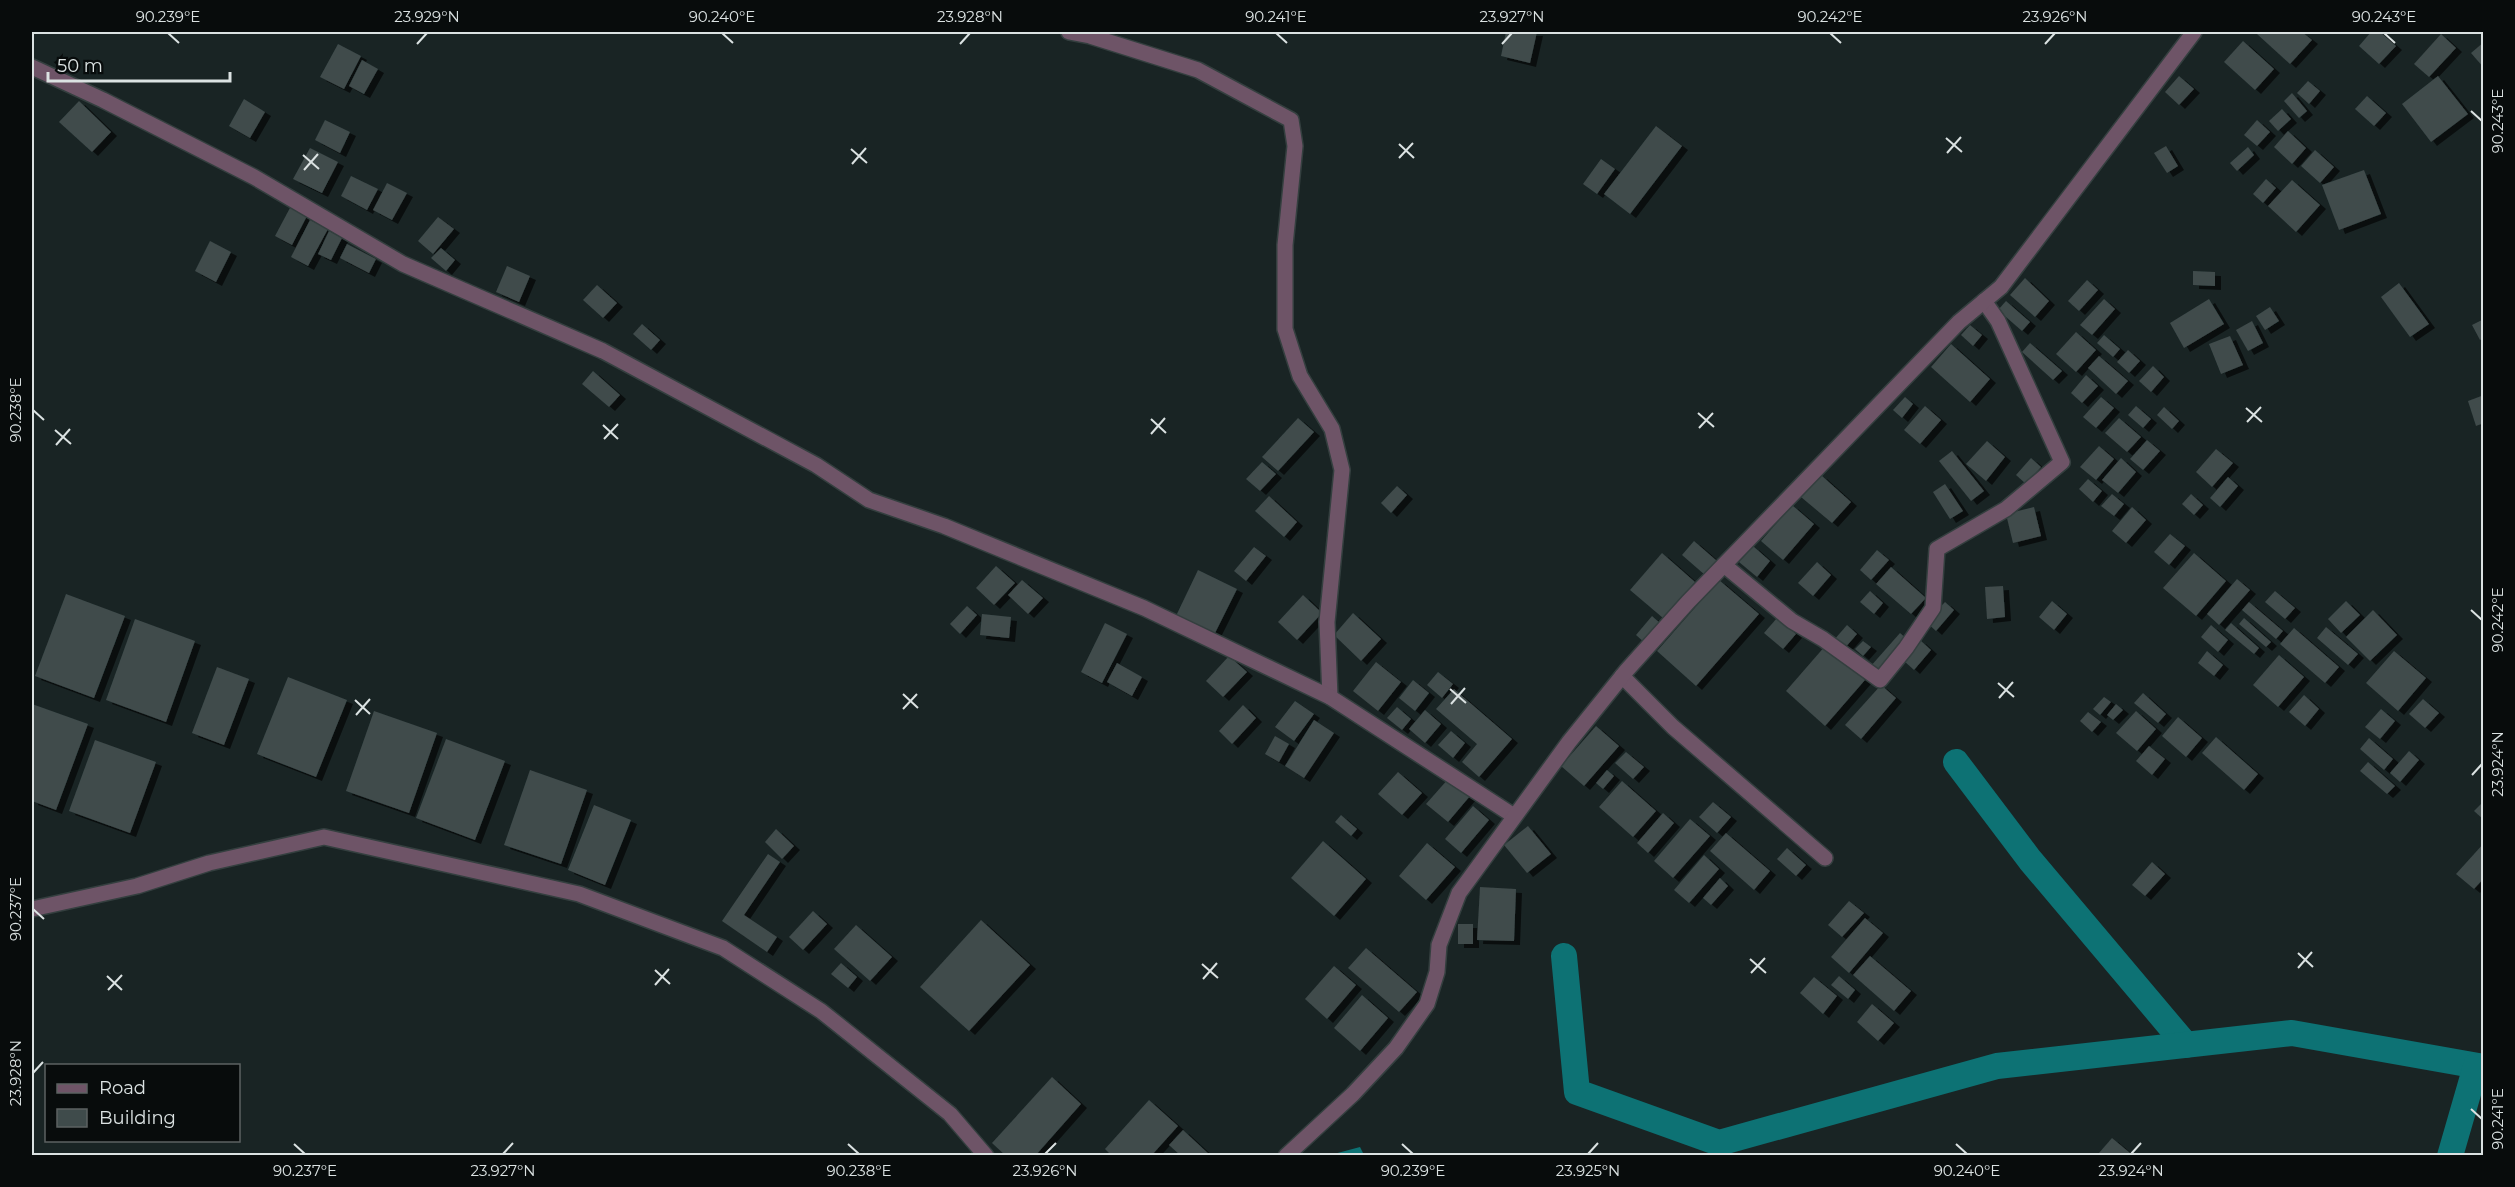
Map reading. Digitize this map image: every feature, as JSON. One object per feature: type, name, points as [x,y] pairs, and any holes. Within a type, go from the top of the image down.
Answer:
[{"type":"street","points":[[1070,32],[1090,36],[1198,70],[1292,120],[1295,146],[1285,245],[1285,329],[1300,376],[1332,429],[1342,470],[1327,622],[1330,697]]},
{"type":"street","points":[[1286,1155],[1353,1094],[1389,1056],[1427,1004],[1437,972],[1439,945],[1459,893],[1514,816],[1622,676],[1724,565],[1959,322],[2008,278],[2194,32]]},
{"type":"street","points":[[32,67],[104,100],[254,177],[403,264],[603,351],[816,465],[869,500],[944,526],[1144,608],[1330,697],[1514,816]]},
{"type":"street","points":[[1724,565],[1792,621],[1823,639],[1880,680],[1906,648],[1933,608],[1937,549],[2006,509],[2062,462],[1998,321],[1984,301]]},
{"type":"street","points":[[1622,676],[1673,727],[1825,858]]},
{"type":"street","points":[[32,909],[137,886],[209,863],[324,837],[579,894],[723,948],[821,1011],[950,1114],[986,1155]]},
{"type":"water","points":[[1360,1147],[1364,1155],[1330,1155]]},
{"type":"building","points":[[1506,32],[1537,32],[1530,63],[1501,56]]},
{"type":"building","points":[[2259,32],[2302,32],[2312,40],[2290,64],[2257,34]]},
{"type":"building","points":[[2371,32],[2380,32],[2396,46],[2379,64],[2359,46]]},
{"type":"building","points":[[2441,34],[2456,48],[2429,77],[2414,64]]},
{"type":"building","points":[[2243,41],[2274,69],[2255,90],[2224,62]]},
{"type":"building","points":[[2484,42],[2484,68],[2471,53]]},
{"type":"building","points":[[338,44],[361,56],[344,89],[320,77]]},
{"type":"building","points":[[362,60],[378,69],[364,94],[349,86]]},
{"type":"building","points":[[2179,76],[2194,89],[2179,105],[2165,92]]},
{"type":"building","points":[[2438,76],[2468,114],[2431,142],[2402,104]]},
{"type":"building","points":[[2308,81],[2320,91],[2309,104],[2297,93]]},
{"type":"building","points":[[2292,93],[2307,111],[2299,118],[2284,101]]},
{"type":"building","points":[[2367,96],[2386,113],[2374,126],[2355,109]]},
{"type":"building","points":[[244,99],[265,112],[250,138],[229,126]]},
{"type":"building","points":[[79,101],[111,132],[92,152],[59,122]]},
{"type":"building","points":[[2282,109],[2291,119],[2278,131],[2269,121]]},
{"type":"building","points":[[325,120],[350,132],[340,153],[315,140]]},
{"type":"building","points":[[2257,120],[2270,132],[2257,146],[2244,135]]},
{"type":"building","points":[[1656,126],[1682,146],[1630,214],[1604,194]]},
{"type":"building","points":[[2288,131],[2306,148],[2292,164],[2274,147]]},
{"type":"building","points":[[2166,146],[2178,166],[2167,173],[2154,153]]},
{"type":"building","points":[[2248,147],[2254,155],[2237,171],[2230,163]]},
{"type":"building","points":[[310,148],[338,162],[322,193],[293,179]]},
{"type":"building","points":[[2315,150],[2334,167],[2320,183],[2301,166]]},
{"type":"building","points":[[1601,159],[1615,169],[1597,194],[1583,184]]},
{"type":"building","points":[[2364,170],[2381,214],[2339,230],[2322,185]]},
{"type":"building","points":[[351,176],[378,189],[367,210],[341,196]]},
{"type":"building","points":[[2266,179],[2276,188],[2263,203],[2253,194]]},
{"type":"building","points":[[2292,180],[2320,205],[2296,232],[2268,206]]},
{"type":"building","points":[[387,183],[407,193],[392,220],[373,210]]},
{"type":"building","points":[[291,206],[308,214],[292,245],[275,236]]},
{"type":"building","points":[[438,217],[454,229],[433,254],[418,241]]},
{"type":"building","points":[[310,220],[328,229],[308,266],[291,257]]},
{"type":"building","points":[[329,231],[342,238],[331,260],[318,254]]},
{"type":"building","points":[[210,241],[231,252],[216,282],[195,271]]},
{"type":"building","points":[[347,244],[376,259],[369,273],[340,258]]},
{"type":"building","points":[[441,248],[455,260],[446,271],[431,258]]},
{"type":"building","points":[[507,266],[530,276],[519,302],[496,292]]},
{"type":"building","points":[[2193,271],[2215,272],[2215,286],[2193,285]]},
{"type":"building","points":[[2025,278],[2049,301],[2035,317],[2010,295]]},
{"type":"building","points":[[2087,280],[2098,290],[2079,311],[2068,301]]},
{"type":"building","points":[[2399,283],[2429,324],[2410,337],[2381,297]]},
{"type":"building","points":[[597,285],[617,303],[603,318],[583,300]]},
{"type":"building","points":[[2104,299],[2115,309],[2092,335],[2080,325]]},
{"type":"building","points":[[2209,299],[2224,324],[2184,348],[2170,323]]},
{"type":"building","points":[[2006,301],[2030,322],[2022,331],[1998,310]]},
{"type":"building","points":[[2270,307],[2279,321],[2265,330],[2256,316]]},
{"type":"building","points":[[2484,319],[2484,338],[2480,340],[2472,325]]},
{"type":"building","points":[[2252,321],[2263,343],[2248,351],[2236,330]]},
{"type":"building","points":[[642,324],[660,340],[651,350],[633,334]]},
{"type":"building","points":[[1970,325],[1982,335],[1973,346],[1961,335]]},
{"type":"building","points":[[2076,332],[2096,350],[2076,372],[2056,354]]},
{"type":"building","points":[[2104,335],[2120,349],[2113,357],[2097,343]]},
{"type":"building","points":[[2230,336],[2243,365],[2221,374],[2209,344]]},
{"type":"building","points":[[2030,343],[2062,371],[2053,380],[2022,352]]},
{"type":"building","points":[[1951,344],[1990,379],[1970,402],[1931,367]]},
{"type":"building","points":[[2128,350],[2140,361],[2129,373],[2117,362]]},
{"type":"building","points":[[2099,356],[2128,381],[2116,394],[2088,368]]},
{"type":"building","points":[[2153,366],[2164,377],[2151,392],[2139,381]]},
{"type":"building","points":[[593,371],[620,395],[609,407],[582,384]]},
{"type":"building","points":[[2086,375],[2098,386],[2082,403],[2071,393]]},
{"type":"building","points":[[2484,395],[2484,423],[2476,426],[2468,401]]},
{"type":"building","points":[[1905,397],[1913,404],[1902,418],[1893,410]]},
{"type":"building","points":[[2101,397],[2114,408],[2096,428],[2083,417]]},
{"type":"building","points":[[1925,406],[1941,420],[1920,444],[1904,430]]},
{"type":"building","points":[[2136,406],[2151,419],[2143,428],[2128,415]]},
{"type":"building","points":[[2164,407],[2179,421],[2172,429],[2157,415]]},
{"type":"building","points":[[1298,418],[1314,432],[1278,471],[1262,457]]},
{"type":"building","points":[[2119,418],[2141,437],[2127,452],[2105,433]]},
{"type":"building","points":[[2147,440],[2160,451],[2143,470],[2130,459]]},
{"type":"building","points":[[1987,441],[2005,457],[1986,481],[1966,464]]},
{"type":"building","points":[[2099,446],[2114,459],[2096,480],[2080,467]]},
{"type":"building","points":[[2216,449],[2233,463],[2212,487],[2196,472]]},
{"type":"building","points":[[1952,451],[1984,491],[1971,501],[1939,461]]},
{"type":"building","points":[[2031,458],[2041,467],[2026,484],[2016,475]]},
{"type":"building","points":[[2121,458],[2136,472],[2118,493],[2102,480]]},
{"type":"building","points":[[1262,462],[1276,474],[1260,491],[1246,479]]},
{"type":"building","points":[[1821,475],[1851,502],[1832,523],[1801,497]]},
{"type":"building","points":[[2228,477],[2238,486],[2220,507],[2210,498]]},
{"type":"building","points":[[2088,479],[2102,491],[2093,502],[2079,489]]},
{"type":"building","points":[[1945,484],[1963,511],[1950,519],[1933,492]]},
{"type":"building","points":[[1397,486],[1407,495],[1391,513],[1381,503]]},
{"type":"building","points":[[2112,494],[2124,504],[2114,516],[2101,506]]},
{"type":"building","points":[[2191,494],[2203,505],[2194,515],[2182,504]]},
{"type":"building","points":[[1269,496],[1297,522],[1284,537],[1255,511]]},
{"type":"building","points":[[1792,505],[1814,524],[1783,560],[1761,541]]},
{"type":"building","points":[[2034,507],[2041,536],[2013,543],[2006,514]]},
{"type":"building","points":[[2132,507],[2146,520],[2126,543],[2112,531]]},
{"type":"building","points":[[2170,534],[2185,546],[2169,565],[2154,552]]},
{"type":"building","points":[[1694,541],[1717,561],[1705,575],[1682,555]]},
{"type":"building","points":[[1753,546],[1770,561],[1757,577],[1739,562]]},
{"type":"building","points":[[1254,547],[1266,556],[1246,581],[1234,571]]},
{"type":"building","points":[[1877,550],[1889,560],[1871,580],[1860,570]]},
{"type":"building","points":[[1662,553],[1695,582],[1663,618],[1630,590]]},
{"type":"building","points":[[2194,553],[2226,581],[2196,616],[2163,588]]},
{"type":"building","points":[[1817,562],[1831,575],[1813,596],[1798,583]]},
{"type":"building","points":[[996,566],[1015,583],[994,605],[976,588]]},
{"type":"building","points":[[1891,567],[1926,598],[1911,614],[1876,584]]},
{"type":"building","points":[[1198,570],[1237,589],[1213,637],[1175,618]]},
{"type":"building","points":[[2237,579],[2250,590],[2219,625],[2207,614]]},
{"type":"building","points":[[1022,580],[1043,598],[1028,614],[1008,595]]},
{"type":"building","points":[[1719,580],[1759,614],[1696,686],[1657,651]]},
{"type":"building","points":[[2003,586],[2005,617],[1987,619],[1985,587]]},
{"type":"building","points":[[1870,591],[1883,603],[1874,614],[1860,602]]},
{"type":"building","points":[[2275,591],[2295,608],[2285,619],[2265,602]]},
{"type":"building","points":[[66,594],[125,616],[94,698],[35,676]]},
{"type":"building","points":[[1303,595],[1322,613],[1297,640],[1278,622]]},
{"type":"building","points":[[2052,601],[2067,614],[2054,630],[2039,617]]},
{"type":"building","points":[[2346,601],[2360,615],[2341,633],[2328,619]]},
{"type":"building","points":[[1945,602],[1954,610],[1936,631],[1926,622]]},
{"type":"building","points":[[2249,602],[2283,631],[2276,639],[2242,610]]},
{"type":"building","points":[[967,606],[977,615],[960,634],[950,624]]},
{"type":"building","points":[[2373,610],[2397,635],[2370,661],[2346,637]]},
{"type":"building","points":[[1353,613],[1381,639],[1361,661],[1334,635]]},
{"type":"building","points":[[982,614],[1011,617],[1009,638],[980,635]]},
{"type":"building","points":[[1652,616],[1661,624],[1645,643],[1636,635]]},
{"type":"building","points":[[1777,618],[1796,634],[1783,649],[1764,633]]},
{"type":"building","points":[[2244,618],[2271,642],[2266,647],[2239,624]]},
{"type":"building","points":[[135,619],[195,641],[166,722],[106,700]]},
{"type":"building","points":[[1105,623],[1127,634],[1102,683],[1081,672]]},
{"type":"building","points":[[2231,623],[2259,648],[2254,654],[2225,630]]},
{"type":"building","points":[[1847,625],[1857,634],[1844,649],[1834,640]]},
{"type":"building","points":[[2211,625],[2228,640],[2218,652],[2201,637]]},
{"type":"building","points":[[2326,627],[2358,654],[2348,665],[2317,638]]},
{"type":"building","points":[[2294,628],[2339,667],[2325,683],[2280,644]]},
{"type":"building","points":[[1900,633],[1907,639],[1877,673],[1870,667]]},
{"type":"building","points":[[1920,640],[1931,650],[1914,670],[1903,660]]},
{"type":"building","points":[[1863,641],[1871,647],[1863,656],[1855,649]]},
{"type":"building","points":[[1826,645],[1865,680],[1825,726],[1786,691]]},
{"type":"building","points":[[2207,651],[2223,665],[2214,676],[2198,663]]},
{"type":"building","points":[[2394,651],[2426,678],[2398,711],[2366,683]]},
{"type":"building","points":[[2279,655],[2304,677],[2278,707],[2253,685]]},
{"type":"building","points":[[1229,656],[1247,672],[1223,697],[1206,681]]},
{"type":"building","points":[[1376,662],[1401,682],[1378,711],[1353,691]]},
{"type":"building","points":[[1117,663],[1142,677],[1132,696],[1107,682]]},
{"type":"building","points":[[217,667],[249,679],[224,745],[192,733]]},
{"type":"building","points":[[1438,672],[1453,684],[1442,698],[1427,685]]},
{"type":"building","points":[[288,677],[347,700],[316,777],[257,754]]},
{"type":"building","points":[[1413,680],[1429,693],[1415,711],[1399,698]]},
{"type":"building","points":[[1881,685],[1896,698],[1861,739],[1845,725]]},
{"type":"building","points":[[1454,689],[1512,739],[1479,777],[1462,762],[1477,744],[1436,709]]},
{"type":"building","points":[[2143,693],[2166,714],[2158,723],[2134,703]]},
{"type":"building","points":[[2304,695],[2319,709],[2305,726],[2289,712]]},
{"type":"building","points":[[2104,697],[2111,702],[2100,715],[2093,709]]},
{"type":"building","points":[[2423,699],[2439,713],[2425,728],[2409,714]]},
{"type":"building","points":[[1295,701],[1314,714],[1294,741],[1275,727]]},
{"type":"building","points":[[32,704],[88,724],[56,810],[32,801]]},
{"type":"building","points":[[2116,704],[2123,710],[2113,720],[2107,715]]},
{"type":"building","points":[[1243,705],[1256,718],[1232,744],[1219,731]]},
{"type":"building","points":[[1397,707],[1411,719],[1402,730],[1387,718]]},
{"type":"building","points":[[2381,709],[2395,721],[2380,739],[2365,727]]},
{"type":"building","points":[[1425,710],[1441,724],[1425,743],[1409,729]]},
{"type":"building","points":[[374,711],[437,733],[409,813],[346,791]]},
{"type":"building","points":[[2136,711],[2156,729],[2137,751],[2116,733]]},
{"type":"building","points":[[2088,712],[2101,722],[2092,732],[2080,721]]},
{"type":"building","points":[[2178,717],[2202,738],[2186,757],[2162,736]]},
{"type":"building","points":[[1314,720],[1334,733],[1304,778],[1285,766]]},
{"type":"building","points":[[1596,726],[1619,746],[1584,786],[1561,766]]},
{"type":"building","points":[[1451,731],[1465,743],[1453,758],[1438,745]]},
{"type":"building","points":[[1275,736],[1289,744],[1279,762],[1265,754]]},
{"type":"building","points":[[2216,737],[2258,774],[2244,790],[2202,753]]},
{"type":"building","points":[[2369,738],[2393,759],[2384,770],[2360,749]]},
{"type":"building","points":[[446,739],[505,761],[475,840],[416,818]]},
{"type":"building","points":[[95,740],[156,762],[130,833],[69,811]]},
{"type":"building","points":[[2149,746],[2165,759],[2152,775],[2136,761]]},
{"type":"building","points":[[2409,751],[2419,760],[2400,782],[2390,773]]},
{"type":"building","points":[[1626,752],[1644,767],[1633,779],[1615,763]]},
{"type":"building","points":[[2368,762],[2395,786],[2387,794],[2360,771]]},
{"type":"building","points":[[530,770],[587,790],[561,864],[504,845]]},
{"type":"building","points":[[1607,770],[1614,776],[1603,789],[1596,783]]},
{"type":"building","points":[[1398,772],[1422,793],[1402,815],[1378,794]]},
{"type":"building","points":[[1449,778],[1470,796],[1448,822],[1426,804]]},
{"type":"building","points":[[1622,781],[1656,811],[1633,837],[1599,807]]},
{"type":"building","points":[[2484,801],[2484,820],[2474,811]]},
{"type":"building","points":[[1713,802],[1731,817],[1717,833],[1699,817]]},
{"type":"building","points":[[594,805],[631,820],[605,885],[568,870]]},
{"type":"building","points":[[1473,806],[1489,820],[1461,853],[1445,839]]},
{"type":"building","points":[[1663,813],[1674,823],[1648,853],[1637,843]]},
{"type":"building","points":[[1341,815],[1357,829],[1351,836],[1335,822]]},
{"type":"building","points":[[1690,819],[1710,836],[1673,878],[1654,861]]},
{"type":"building","points":[[1528,826],[1551,854],[1527,873],[1504,845]]},
{"type":"building","points":[[776,829],[794,846],[782,859],[765,842]]},
{"type":"building","points":[[1726,833],[1770,871],[1754,890],[1710,851]]},
{"type":"building","points":[[1323,841],[1366,879],[1334,916],[1291,878]]},
{"type":"building","points":[[1427,843],[1455,867],[1426,900],[1399,876]]},
{"type":"building","points":[[2484,843],[2484,878],[2474,889],[2456,874]]},
{"type":"building","points":[[1787,848],[1806,865],[1796,876],[1777,859]]},
{"type":"building","points":[[768,854],[780,862],[744,915],[777,937],[767,952],[722,921]]},
{"type":"building","points":[[1704,855],[1719,869],[1689,903],[1674,890]]},
{"type":"building","points":[[2152,862],[2165,874],[2145,896],[2132,885]]},
{"type":"building","points":[[1720,878],[1728,886],[1711,905],[1703,898]]},
{"type":"building","points":[[1480,887],[1516,889],[1514,941],[1477,940]]},
{"type":"building","points":[[1849,901],[1864,913],[1842,937],[1828,925]]},
{"type":"building","points":[[813,911],[827,924],[803,950],[789,937]]},
{"type":"building","points":[[1865,918],[1883,933],[1849,973],[1831,957]]},
{"type":"building","points":[[981,920],[1030,965],[969,1031],[920,987]]},
{"type":"building","points":[[1458,924],[1473,924],[1473,944],[1458,944]]},
{"type":"building","points":[[856,925],[892,957],[870,981],[834,949]]},
{"type":"building","points":[[1366,948],[1417,992],[1399,1012],[1348,968]]},
{"type":"building","points":[[1870,956],[1911,991],[1894,1011],[1853,975]]},
{"type":"building","points":[[841,963],[857,977],[848,988],[831,974]]},
{"type":"building","points":[[1334,966],[1356,985],[1327,1019],[1305,999]]},
{"type":"building","points":[[1839,976],[1855,990],[1848,999],[1831,985]]},
{"type":"building","points":[[1814,977],[1837,996],[1823,1014],[1800,993]]},
{"type":"building","points":[[1362,995],[1388,1018],[1360,1051],[1334,1028]]},
{"type":"building","points":[[1872,1004],[1894,1023],[1878,1041],[1857,1022]]},
{"type":"building","points":[[1052,1077],[1081,1104],[1035,1156],[1006,1156],[992,1143]]},
{"type":"building","points":[[1149,1100],[1178,1126],[1151,1156],[1112,1156],[1105,1149]]},
{"type":"building","points":[[1183,1130],[1211,1156],[1181,1156],[1169,1145]]},
{"type":"building","points":[[2112,1138],[2130,1153],[2128,1156],[2102,1156],[2099,1153]]},
{"type":"waterway","points":[[1956,762],[2030,860],[2186,1045]]},
{"type":"waterway","points":[[1564,956],[1577,1092],[1719,1143],[1997,1066],[2292,1033],[2484,1067]]},
{"type":"waterway","points":[[2450,1156],[2476,1066]]}]
